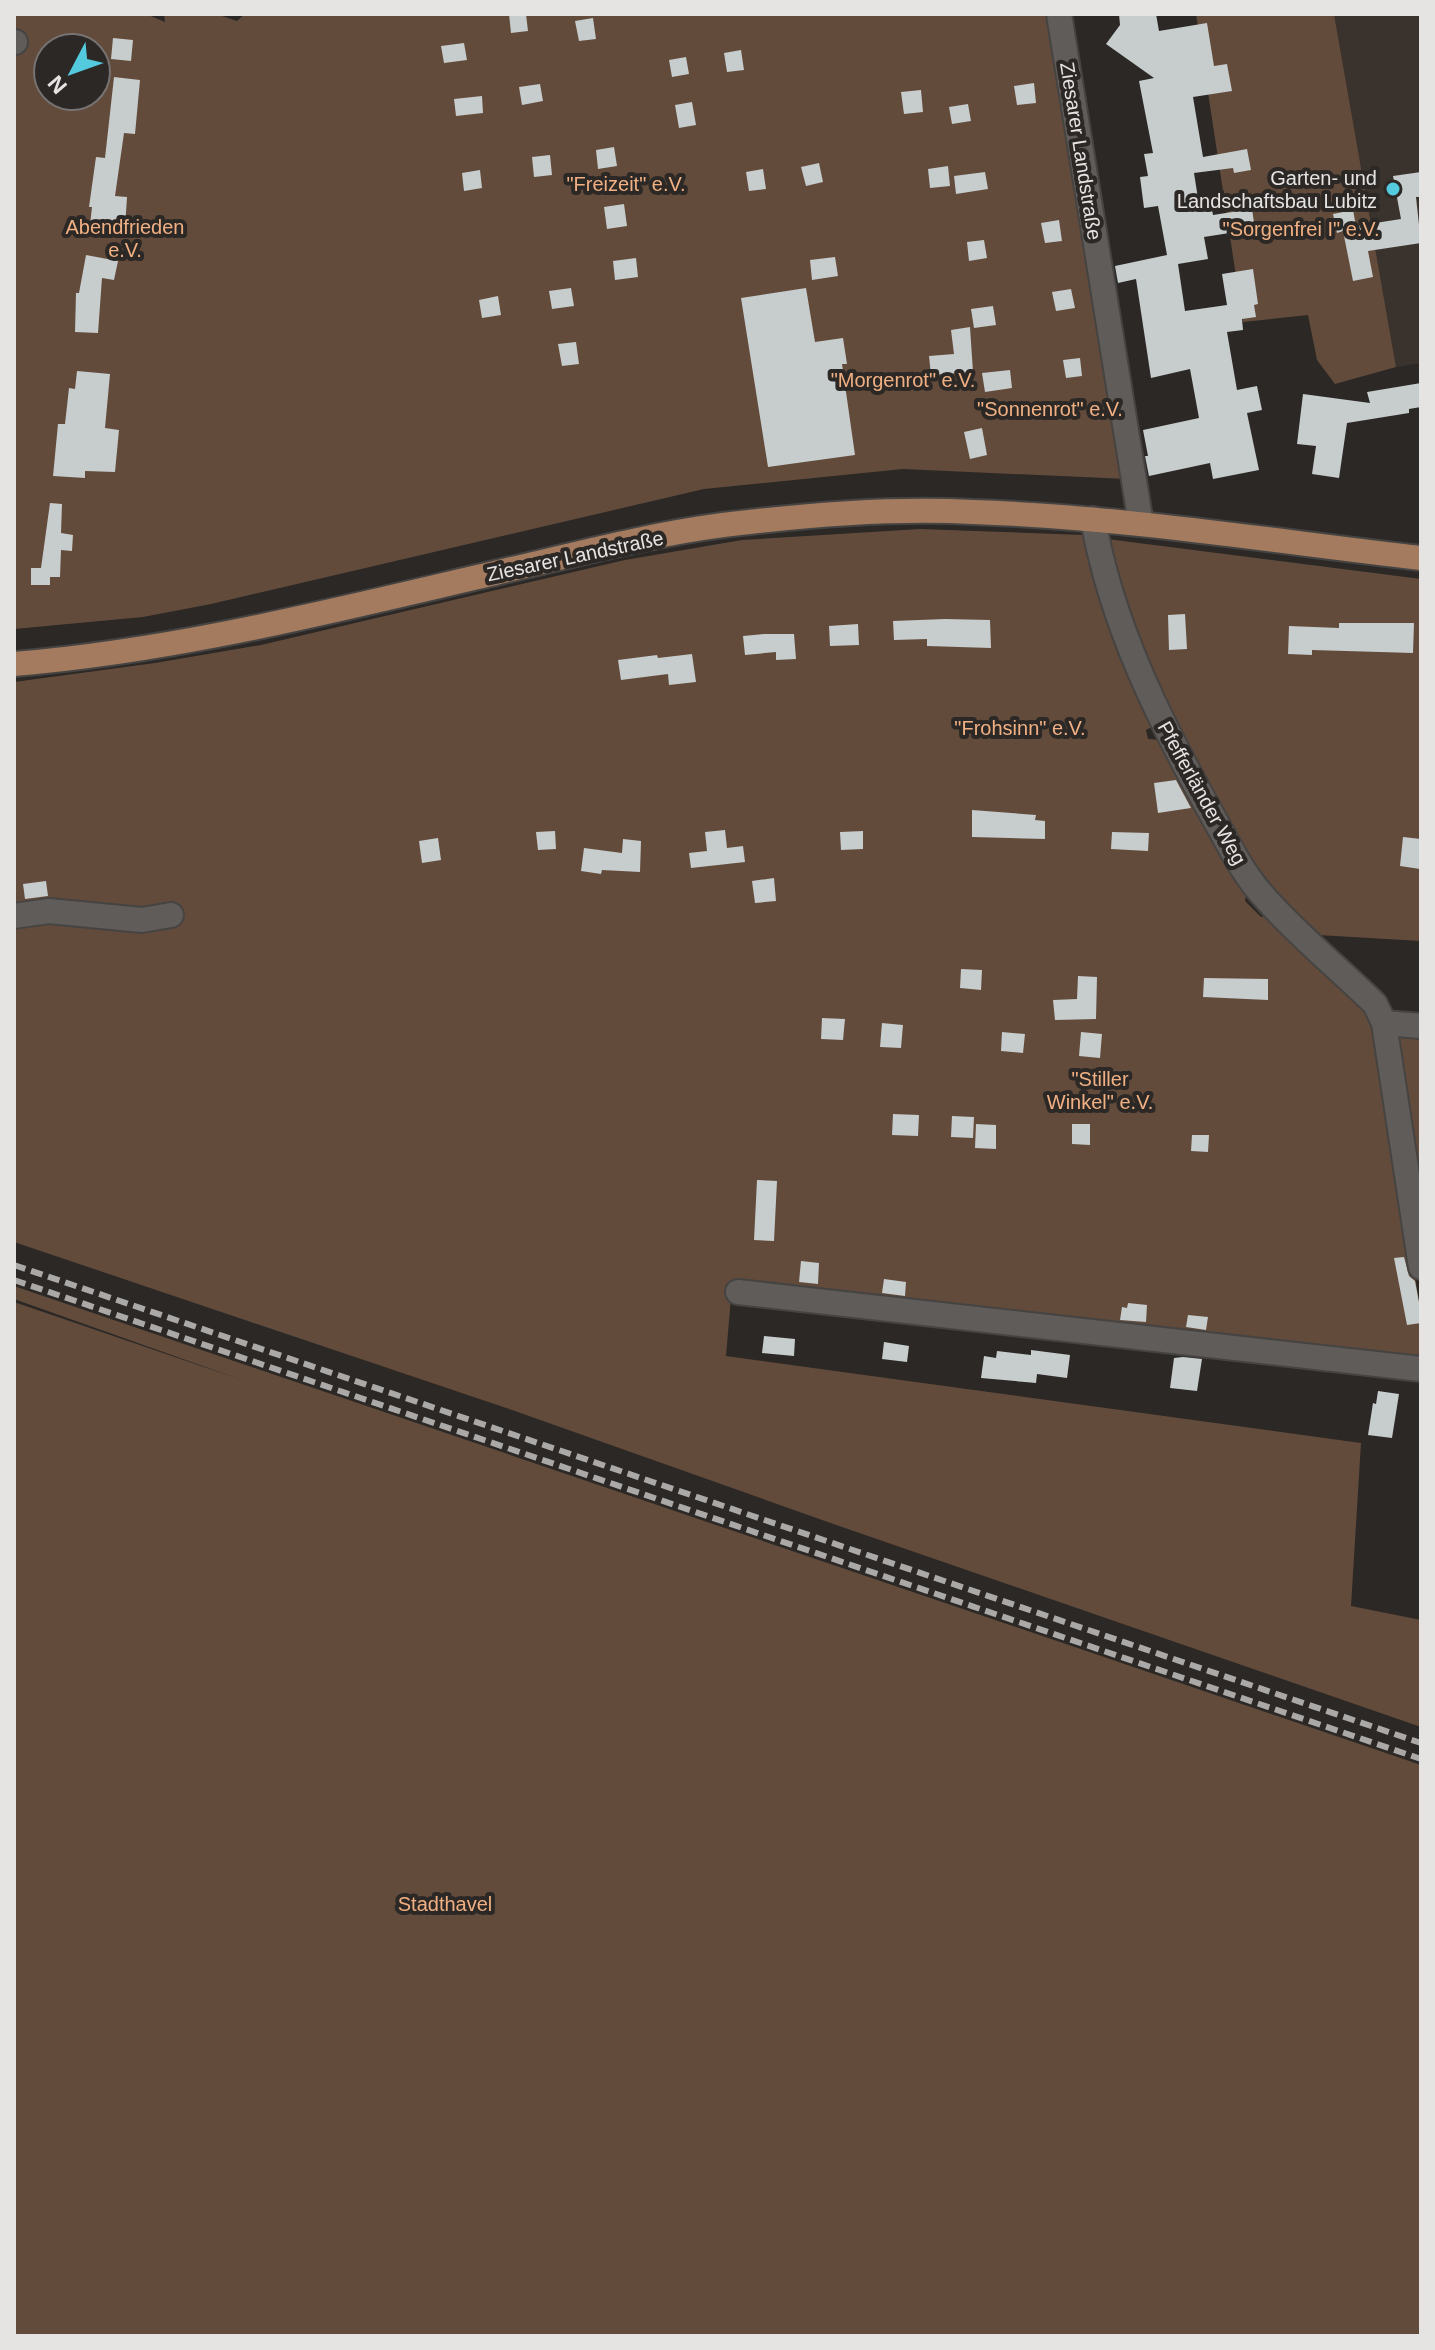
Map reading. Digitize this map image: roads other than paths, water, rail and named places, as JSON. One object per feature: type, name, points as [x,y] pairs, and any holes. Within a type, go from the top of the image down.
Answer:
[{"type":"main road","name":"Ziesarer Landstraße","points":[[14,664],[63,660],[290,620],[621,544],[719,526],[822,514],[914,511],[1093,519],[1421,558]]},
{"type":"street","name":"Ziesarer Landstraße","points":[[1059,14],[1141,524]]},
{"type":"street","name":"Pfefferländer Weg","points":[[1093,519],[1100,557],[1115,606],[1166,734],[1240,864],[1264,898],[1375,1004],[1384,1023],[1421,1267]]},
{"type":"street","points":[[14,916],[49,911],[142,920],[171,915]]},
{"type":"street","points":[[1384,1023],[1421,1026]]},
{"type":"street","points":[[738,1292],[1421,1369]]},
{"type":"railway","points":[[14,1265],[1421,1743]]},
{"type":"railway","points":[[14,1280],[1421,1759]]},
{"type":"place","name":"Garten- und Landschaftsbau Lubitz","points":[[1393,189]]},
{"type":"park label","name":"\"Freizeit\" e.V.","points":[[626,184]]},
{"type":"park label","name":"\"Sorgenfrei I\" e.V.","points":[[1301,229]]},
{"type":"park label","name":"Abendfrieden e.V.","points":[[125,238]]},
{"type":"park label","name":"\"Morgenrot\" e.V.","points":[[903,380]]},
{"type":"park label","name":"\"Sonnenrot\" e.V.","points":[[1050,409]]},
{"type":"park label","name":"\"Frohsinn\" e.V.","points":[[1020,728]]},
{"type":"park label","name":"\"Stiller Winkel\" e.V.","points":[[1100,1090]]},
{"type":"park label","name":"Stadthavel","points":[[445,1904]]}]
